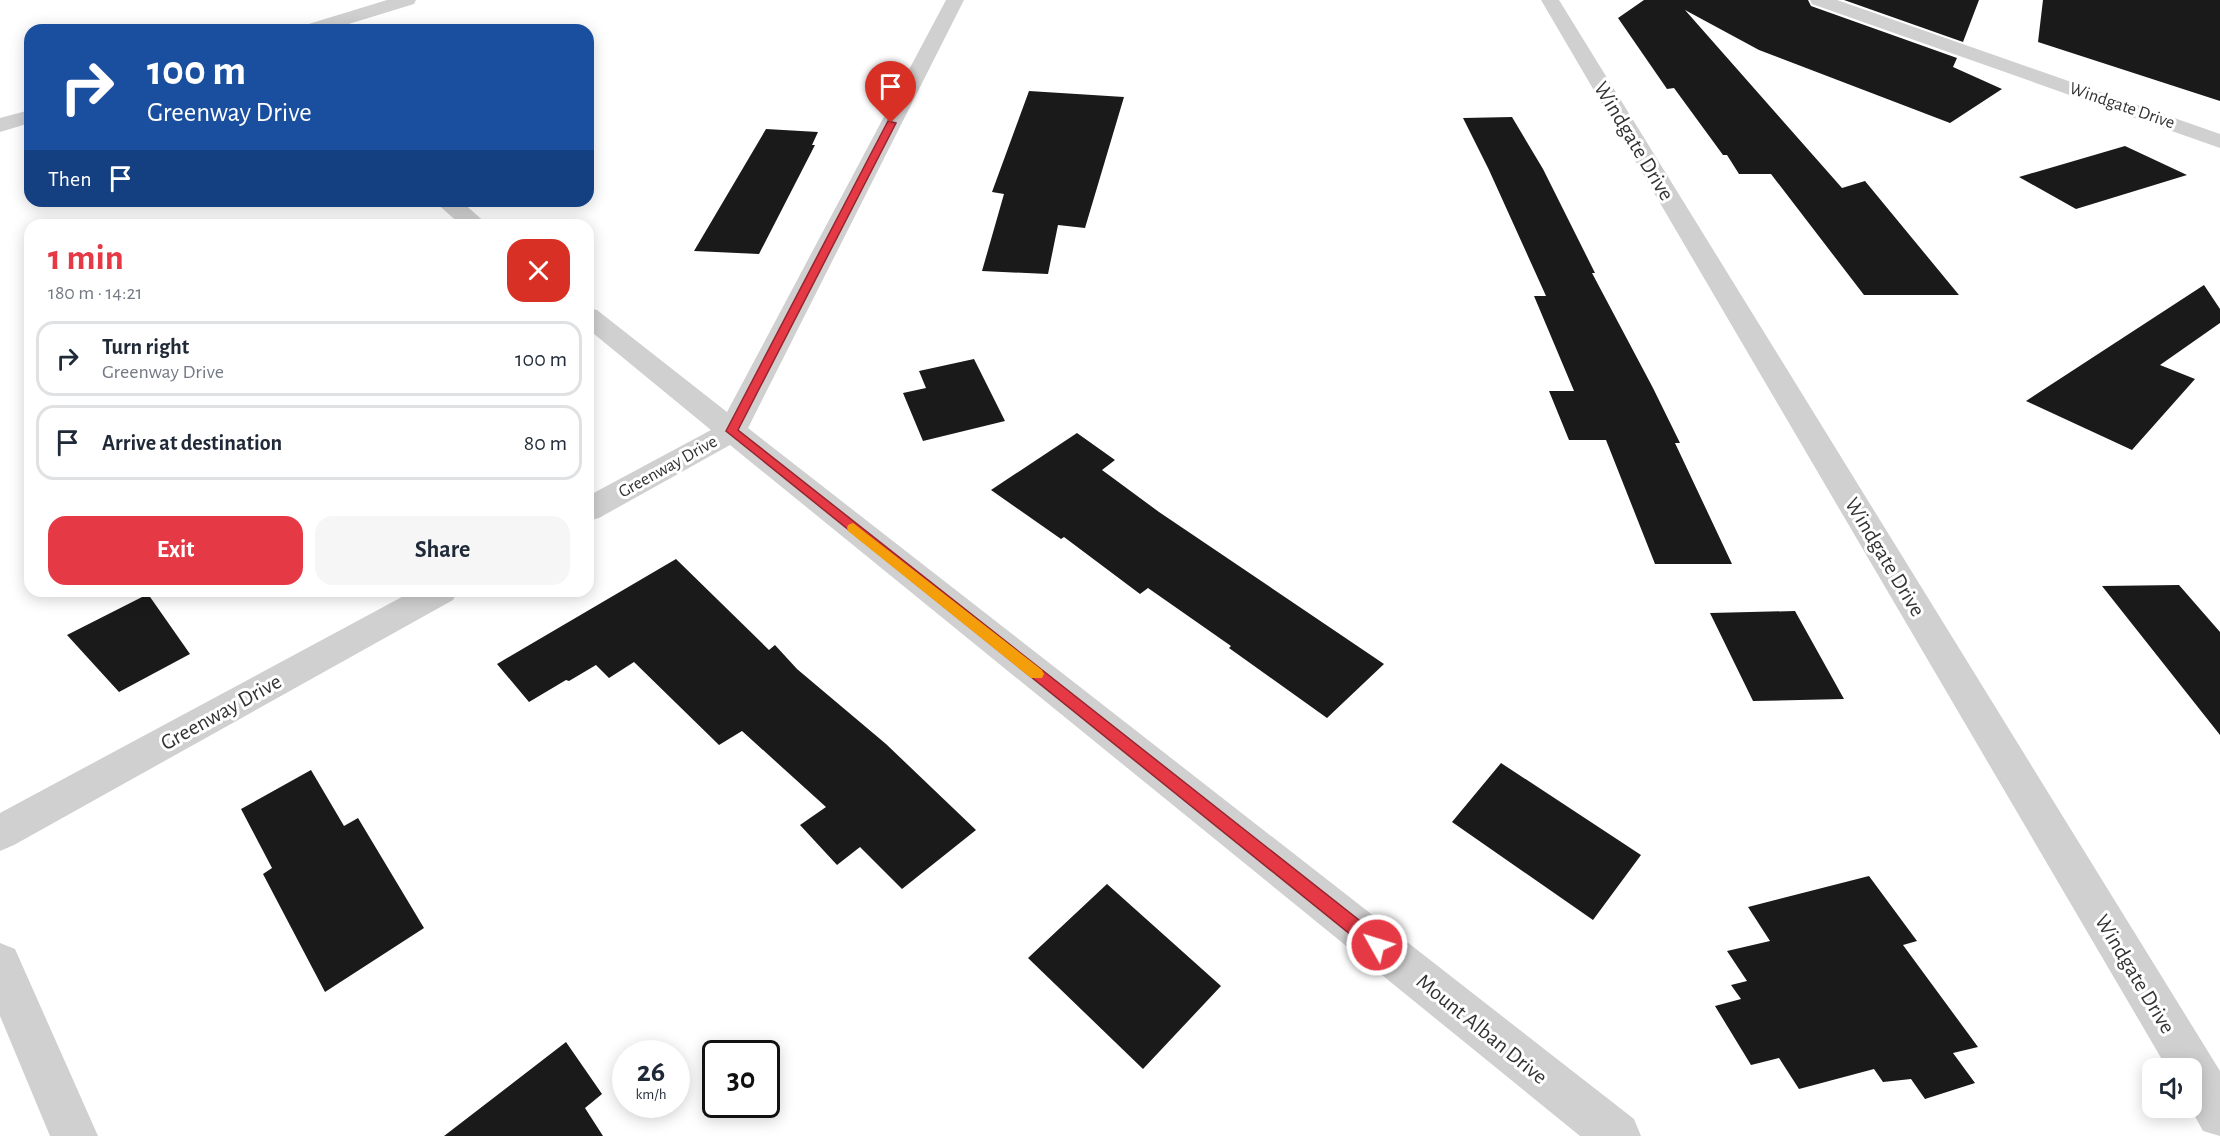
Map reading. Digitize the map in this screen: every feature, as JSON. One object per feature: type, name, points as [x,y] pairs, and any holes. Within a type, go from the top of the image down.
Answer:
[{"type":"street","points":[[329,24],[407,0]]},
{"type":"street","name":"Greenway Drive","points":[[594,507],[732,431],[955,0]]},
{"type":"street","name":"Windgate Drive","points":[[1550,0],[2220,1114]]},
{"type":"street","name":"Windgate Drive","points":[[1819,0],[2220,141]]},
{"type":"street","points":[[0,125],[24,118]]},
{"type":"street","points":[[454,207],[468,219]]},
{"type":"street","name":"Mount Alban Drive","points":[[594,320],[1617,1136]]},
{"type":"street","name":"Greenway Drive","points":[[0,833],[430,597]]},
{"type":"street","points":[[0,964],[74,1136]]},
{"type":"building","points":[[1644,0],[1808,0],[1811,6],[1957,58],[1953,67],[2002,89],[1950,123],[1759,50],[1685,10],[1842,188],[1865,181],[1959,295],[1864,295],[1771,174],[1739,174],[1727,155],[1723,155],[1674,88],[1667,89],[1618,18]]},
{"type":"building","points":[[1844,0],[1979,0],[1963,42]]},
{"type":"building","points":[[2043,0],[2220,0],[2220,101],[2038,42]]},
{"type":"building","points":[[1029,91],[1124,97],[1085,228],[1058,225],[1048,274],[982,271],[1004,194],[992,192]]},
{"type":"building","points":[[1512,117],[1543,169],[1595,273],[1592,273],[1653,388],[1680,443],[1675,443],[1732,564],[1655,564],[1606,440],[1569,440],[1549,391],[1574,391],[1534,296],[1546,296],[1463,118]]},
{"type":"building","points":[[766,129],[818,132],[812,145],[815,145],[759,254],[694,251]]},
{"type":"building","points":[[2125,146],[2187,175],[2076,209],[2019,177]]},
{"type":"building","points":[[2204,285],[2220,309],[2220,323],[2160,365],[2195,379],[2132,450],[2026,401]]},
{"type":"building","points":[[974,359],[1005,421],[923,441],[903,393],[926,388],[919,371]]},
{"type":"building","points":[[1077,433],[1115,460],[1102,470],[1159,512],[1384,664],[1327,718],[1229,648],[1231,646],[1148,588],[1140,594],[1064,537],[1061,539],[991,490]]},
{"type":"building","points":[[676,559],[769,650],[775,645],[797,669],[886,744],[976,830],[902,889],[860,847],[837,865],[800,825],[826,807],[742,731],[719,745],[634,662],[609,678],[596,665],[529,702],[497,664]]},
{"type":"building","points":[[2179,585],[2220,632],[2220,735],[2102,586]]},
{"type":"building","points":[[142,597],[150,597],[190,654],[119,692],[67,635]]},
{"type":"building","points":[[1795,611],[1844,699],[1753,701],[1710,613]]},
{"type":"building","points":[[1501,763],[1641,855],[1593,920],[1452,822]]},
{"type":"building","points":[[311,770],[344,826],[358,818],[424,928],[325,992],[263,874],[272,868],[241,809]]},
{"type":"building","points":[[1869,876],[1917,941],[1903,945],[1978,1047],[1953,1053],[1975,1083],[1925,1099],[1911,1079],[1883,1082],[1874,1069],[1799,1089],[1779,1058],[1751,1065],[1715,1006],[1741,999],[1731,985],[1747,981],[1727,951],[1770,941],[1748,907]]},
{"type":"building","points":[[1107,884],[1221,986],[1143,1069],[1028,958]]},
{"type":"building","points":[[566,1042],[602,1094],[585,1108],[603,1136],[444,1136]]},
{"type":"slow traffic","points":[[853,528],[1037,674]]},
{"type":"route","points":[[891,123],[732,431],[1377,945]]}]
